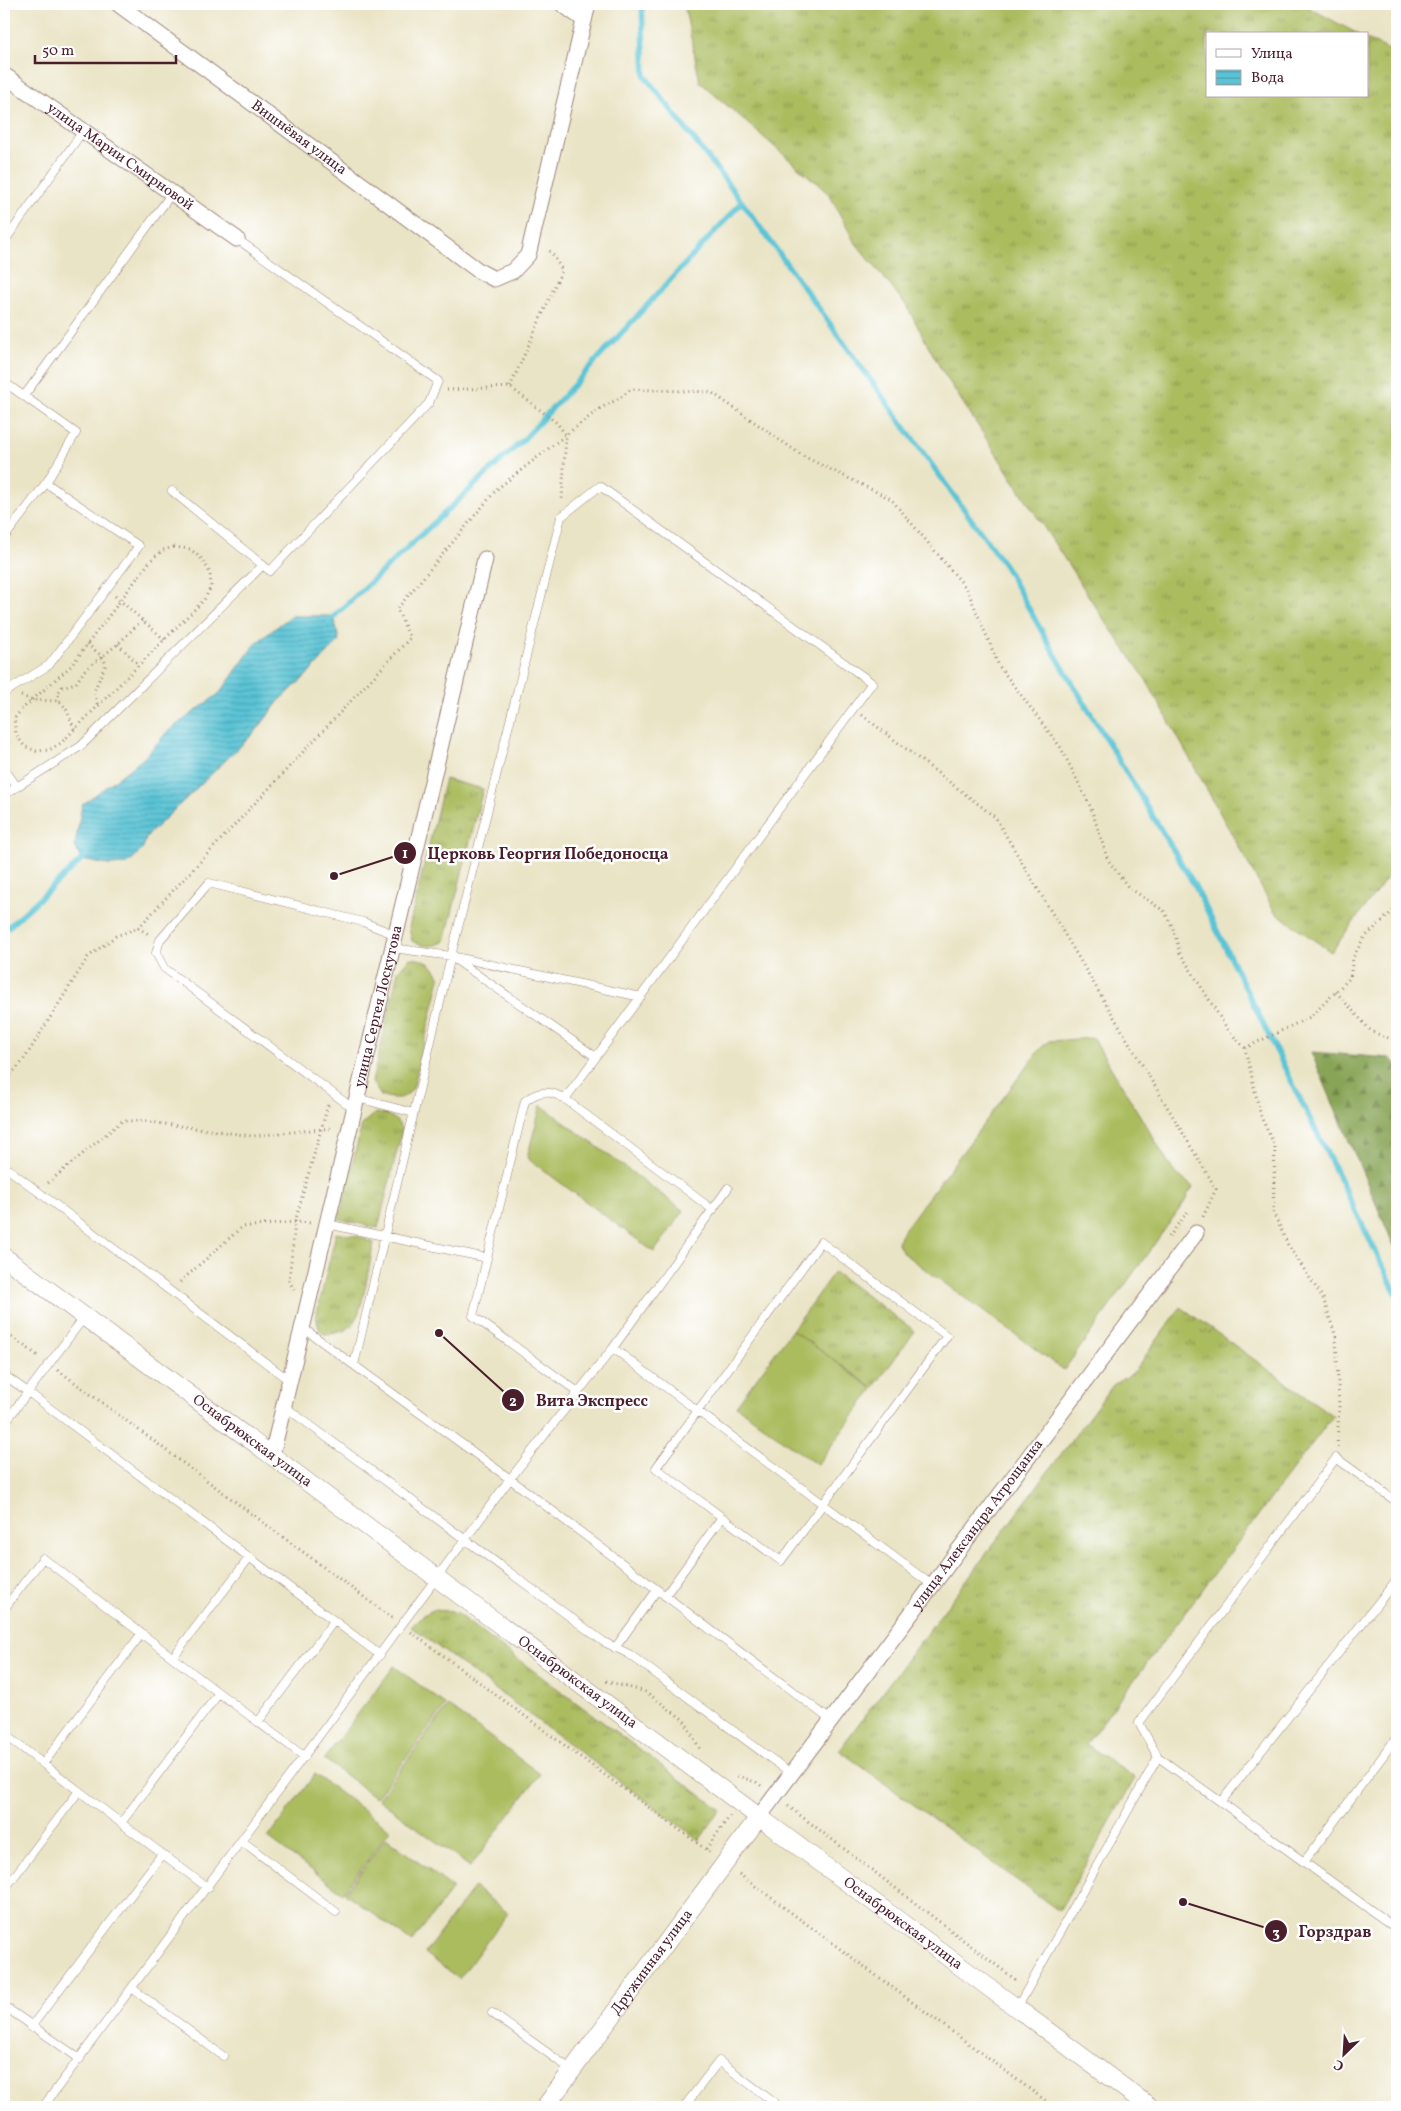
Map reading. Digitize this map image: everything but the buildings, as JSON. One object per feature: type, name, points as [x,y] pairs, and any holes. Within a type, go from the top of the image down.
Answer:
[{"type":"street","name":"Вишнёвая улица","points":[[118,4],[479,271],[494,279],[513,272],[528,255],[531,240]]},
{"type":"street","points":[[562,4],[584,20]]},
{"type":"street","points":[[531,240],[588,4]]},
{"type":"street","name":"улица Марии Смирновой","points":[[4,76],[237,239]]},
{"type":"street","name":"улица Сергея Лоскутова","points":[[272,1455],[485,559]]},
{"type":"street","name":"улица Александра Атрощанка","points":[[759,1817],[1196,1233]]},
{"type":"street","name":"Оснабрюкская улица","points":[[4,1257],[1150,2107]]},
{"type":"street","name":"Дружинная улица","points":[[546,2107],[759,1817]]},
{"type":"lane","points":[[4,242],[84,131]]},
{"type":"lane","points":[[24,396],[172,193]]},
{"type":"lane","points":[[172,491],[270,571],[429,403],[438,381],[237,239]]},
{"type":"lane","points":[[4,382],[76,433],[46,483],[4,538]]},
{"type":"lane","points":[[7,691],[49,665],[139,546],[46,483]]},
{"type":"lane","points":[[354,1365],[451,956],[561,517],[600,486],[872,684],[565,1099]]},
{"type":"lane","points":[[4,795],[81,746],[263,565]]},
{"type":"lane","points":[[4,768],[17,787]]},
{"type":"lane","points":[[414,1112],[356,1104],[331,1092],[164,968],[156,953],[160,940],[209,883],[363,922],[394,941],[451,956],[641,997]]},
{"type":"lane","points":[[451,956],[596,1056]]},
{"type":"lane","points":[[578,1392],[473,1316],[525,1101],[535,1093],[546,1092],[554,1093],[565,1099],[713,1210]]},
{"type":"lane","points":[[4,1166],[290,1381]]},
{"type":"lane","points":[[43,2107],[133,1989],[510,1479],[613,1348],[728,1188]]},
{"type":"lane","points":[[327,1224],[487,1258]]},
{"type":"lane","points":[[821,1242],[947,1336],[823,1504],[781,1561],[656,1468],[821,1242]]},
{"type":"lane","points":[[4,1424],[84,1316]]},
{"type":"lane","points":[[303,1328],[510,1479],[832,1721]]},
{"type":"lane","points":[[613,1348],[932,1586]]},
{"type":"lane","points":[[4,1375],[380,1655]]},
{"type":"lane","points":[[284,1406],[604,1642],[628,1654],[792,1774]]},
{"type":"lane","points":[[1397,1502],[1336,1458],[1139,1723],[1158,1757],[1397,1929]]},
{"type":"lane","points":[[665,1596],[722,1517]]},
{"type":"lane","points":[[4,1609],[43,1558],[305,1757]]},
{"type":"lane","points":[[173,1657],[249,1558]]},
{"type":"lane","points":[[1221,1802],[1397,1579]]},
{"type":"lane","points":[[615,1648],[657,1590]]},
{"type":"lane","points":[[258,1722],[334,1621]]},
{"type":"lane","points":[[43,1764],[142,1633]]},
{"type":"lane","points":[[121,1823],[219,1693]]},
{"type":"lane","points":[[4,1734],[208,1888]]},
{"type":"lane","points":[[1304,1862],[1397,1737]]},
{"type":"lane","points":[[1017,2008],[1158,1757]]},
{"type":"lane","points":[[4,1890],[79,1791]]},
{"type":"lane","points":[[242,1841],[336,1912]]},
{"type":"lane","points":[[31,2027],[162,1854]]},
{"type":"lane","points":[[133,1989],[223,2056]]},
{"type":"lane","points":[[4,2006],[31,2027],[80,2059]]},
{"type":"lane","points":[[492,2013],[573,2071]]},
{"type":"lane","points":[[684,2107],[719,2061],[780,2107]]},
{"type":"path","points":[[510,387],[562,270],[551,252],[531,240]]},
{"type":"path","points":[[434,390],[510,387],[557,423],[566,435],[561,517]]},
{"type":"path","points":[[4,1082],[23,1061],[88,957],[116,936],[138,928],[410,638],[397,610],[497,489],[598,408],[620,398],[631,389],[711,392],[803,456],[891,499],[967,589],[999,666],[1061,748],[1091,808],[1108,860],[1128,887],[1164,911],[1173,928],[1180,953],[1228,1030],[1245,1048],[1261,1118],[1275,1146],[1273,1212],[1288,1245],[1323,1298],[1336,1337],[1339,1406],[1336,1458]]},
{"type":"path","points":[[174,547],[190,549],[202,559],[210,573],[211,587],[204,600],[164,640],[61,744],[49,750],[36,750],[24,746],[16,734],[14,719],[32,700],[71,666],[151,560],[162,550],[174,547]]},
{"type":"path","points":[[106,589],[177,650]]},
{"type":"path","points":[[81,746],[66,708],[59,701],[58,693],[62,688],[76,683],[85,670],[118,644],[142,620]]},
{"type":"path","points":[[87,644],[102,656],[106,664],[104,673],[94,691],[98,707]]},
{"type":"path","points":[[118,644],[139,665]]},
{"type":"path","points":[[7,691],[32,700],[59,701]]},
{"type":"path","points":[[853,709],[995,817],[1216,1189],[1196,1233]]},
{"type":"path","points":[[1245,1048],[1310,1017],[1350,978],[1352,958],[1363,939],[1397,907]]},
{"type":"path","points":[[1336,992],[1372,1032],[1397,1041]]},
{"type":"path","points":[[307,1312],[289,1281],[294,1222],[322,1130],[331,1092]]},
{"type":"path","points":[[39,1193],[56,1174],[122,1121],[144,1121],[252,1136],[322,1130],[350,1125]]},
{"type":"path","points":[[170,1291],[242,1227],[294,1222],[327,1224]]},
{"type":"path","points":[[4,1331],[1054,2107]]},
{"type":"path","points":[[602,1679],[646,1692],[684,1720],[700,1751],[708,1756]]},
{"type":"path","points":[[731,1772],[738,1777],[756,1782],[1028,1989]]},
{"type":"green space","points":[[684,4],[1144,4],[1149,9],[1155,4],[1302,4],[1354,32],[1206,32],[1206,98],[1368,98],[1368,40],[1397,54],[1397,865],[1331,952],[1275,912],[1145,678],[1101,615],[941,369],[906,305],[854,241],[829,194],[700,82]]},
{"type":"green space","points":[[445,779],[483,789],[445,941],[432,946],[421,945],[412,941],[409,927]]},
{"type":"green space","points":[[410,958],[428,963],[435,969],[440,978],[414,1085],[408,1094],[401,1098],[386,1097],[381,1096],[372,1082],[398,971]]},
{"type":"green space","points":[[1093,1038],[1174,1172],[1193,1187],[1187,1195],[1188,1197],[1064,1370],[903,1253],[898,1243],[900,1235],[1040,1049],[1049,1041]]},
{"type":"green space","points":[[1311,1052],[1390,1058],[1397,1065],[1397,1253]]},
{"type":"green space","points":[[541,1105],[684,1211],[654,1252],[527,1158]]},
{"type":"green space","points":[[375,1113],[395,1119],[402,1131],[378,1228],[339,1219],[362,1124]]},
{"type":"green space","points":[[336,1233],[358,1236],[374,1243],[357,1317],[348,1329],[324,1334],[320,1330],[316,1317]]},
{"type":"green space","points":[[834,1272],[915,1331],[873,1388],[792,1330]]},
{"type":"green space","points":[[1181,1307],[1333,1416],[1086,1744],[1135,1778],[1059,1911],[839,1750],[1113,1385],[1133,1373]]},
{"type":"green space","points":[[792,1330],[873,1389],[817,1465],[736,1406]]},
{"type":"green space","points":[[433,1610],[457,1614],[721,1810],[699,1840],[411,1627],[422,1616]]},
{"type":"green space","points":[[394,1666],[446,1705],[376,1798],[324,1759]]},
{"type":"green space","points":[[448,1706],[540,1774],[470,1867],[378,1799]]},
{"type":"green space","points":[[315,1774],[390,1830],[343,1893],[268,1838]]},
{"type":"green space","points":[[386,1838],[453,1888],[412,1942],[345,1893]]},
{"type":"green space","points":[[474,1887],[508,1913],[459,1979],[425,1953]]},
{"type":"water","points":[[291,616],[334,616],[339,641],[278,702],[256,731],[147,836],[142,850],[127,864],[109,865],[81,860],[75,846],[82,805],[144,758],[167,732],[220,693],[255,644]]},
{"type":"waterway","points":[[642,4],[645,76],[742,202],[1005,566],[1050,646],[1195,886],[1397,1295]]},
{"type":"waterway","points":[[329,621],[524,439],[742,202]]},
{"type":"waterway","points":[[4,931],[87,855]]},
{"type":"place","name":"Церковь Георгия Победоносца","points":[[334,876]]},
{"type":"place","name":"Вита Экспресс","points":[[439,1333]]},
{"type":"place","name":"Горздрав","points":[[1183,1902]]}]
